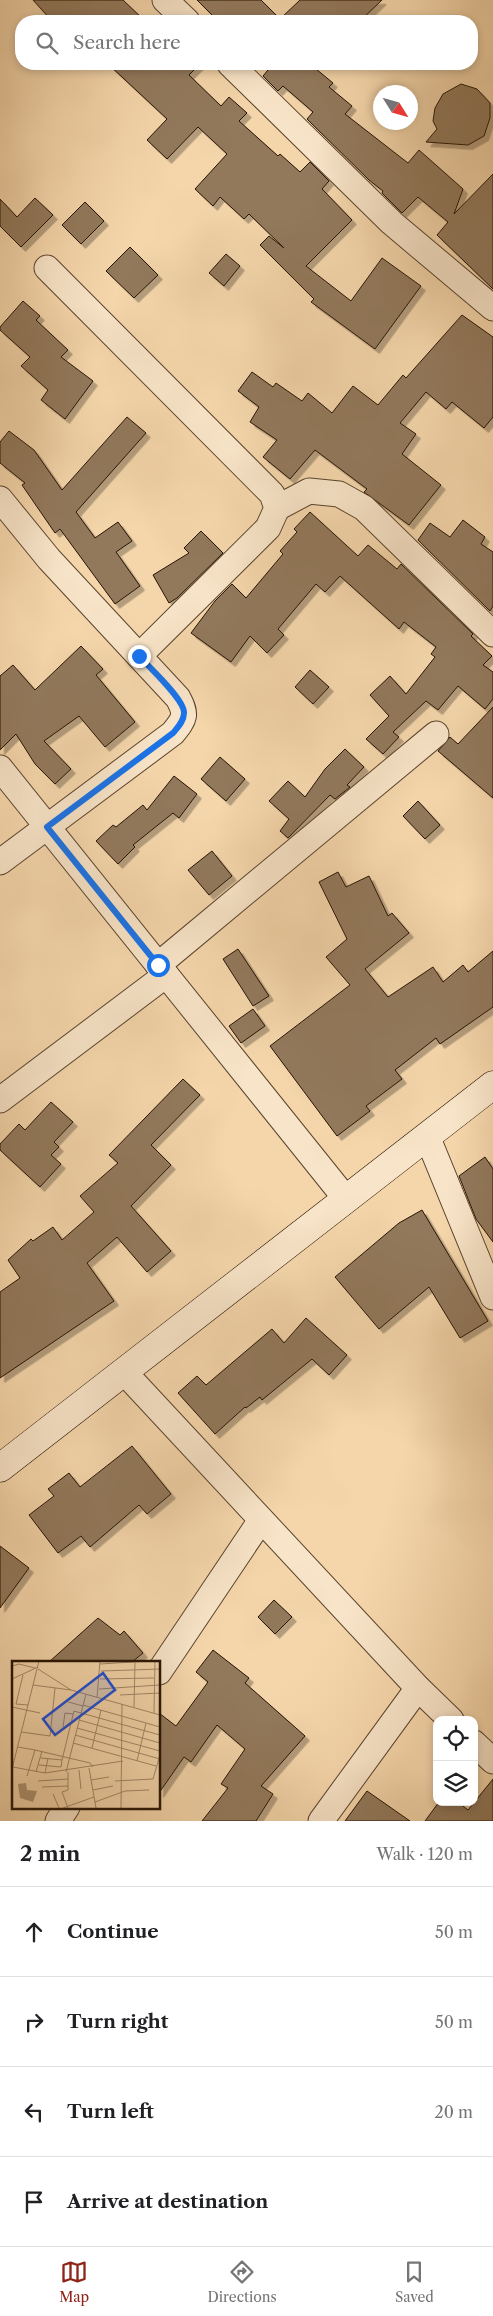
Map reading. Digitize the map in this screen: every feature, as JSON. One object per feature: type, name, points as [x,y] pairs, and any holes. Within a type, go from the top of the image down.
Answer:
[{"type":"main road","points":[[0,1468],[493,1085]]},
{"type":"street","points":[[165,0],[181,15]]},
{"type":"street","points":[[236,70],[392,223],[493,308]]},
{"type":"street","points":[[47,268],[272,494],[277,508]]},
{"type":"street","points":[[139,656],[268,528],[277,508],[309,491],[339,494],[364,508],[493,634]]},
{"type":"street","points":[[0,499],[48,559],[178,698],[185,711],[183,720],[173,733],[0,862]]},
{"type":"street","points":[[0,1100],[162,970],[436,734]]},
{"type":"street","points":[[0,768],[346,1199]]},
{"type":"street","points":[[427,1136],[493,1297]]},
{"type":"street","points":[[124,1372],[418,1688],[447,1716]]},
{"type":"street","points":[[160,1671],[261,1520]]},
{"type":"street","points":[[321,1821],[418,1688]]},
{"type":"street","points":[[478,1747],[493,1761]]},
{"type":"street","points":[[58,1821],[66,1808]]},
{"type":"building","points":[[33,0],[123,0],[139,15],[47,15]]},
{"type":"building","points":[[197,0],[261,0],[276,15],[212,15]]},
{"type":"building","points":[[300,0],[382,0],[366,15],[284,15]]},
{"type":"building","points":[[114,70],[194,70],[189,75],[221,106],[229,97],[247,113],[239,121],[278,156],[280,154],[300,172],[310,162],[329,181],[322,189],[352,220],[306,266],[351,301],[382,258],[421,286],[375,349],[311,302],[314,299],[260,245],[269,236],[284,248],[249,214],[244,219],[220,197],[213,206],[195,189],[227,154],[198,127],[167,159],[147,140],[167,119]]},
{"type":"building","points":[[268,70],[317,70],[333,83],[329,87],[352,106],[345,114],[408,163],[419,150],[463,189],[454,214],[493,174],[493,289],[437,235],[448,222],[418,197],[402,213],[382,193],[383,191],[369,180],[307,119],[313,112],[283,86],[278,91],[263,76]]},
{"type":"building","points":[[461,84],[477,89],[490,103],[490,118],[484,136],[468,145],[426,142],[437,129],[433,121],[435,108],[443,94]]},
{"type":"building","points":[[35,198],[53,215],[21,247],[0,226],[0,199],[17,217]]},
{"type":"building","points":[[85,202],[104,221],[81,244],[62,225]]},
{"type":"building","points":[[130,247],[158,275],[134,298],[106,271]]},
{"type":"building","points":[[226,254],[240,266],[224,286],[209,273]]},
{"type":"building","points":[[23,301],[40,316],[36,320],[68,350],[61,357],[93,381],[65,419],[41,400],[48,390],[21,366],[30,357],[0,330],[0,327]]},
{"type":"building","points":[[462,315],[493,337],[493,417],[484,428],[452,402],[446,409],[426,392],[400,423],[416,434],[402,454],[441,485],[409,525],[364,492],[367,489],[315,450],[290,479],[263,457],[277,440],[250,422],[259,407],[238,391],[252,372],[273,387],[276,383],[302,401],[308,393],[332,413],[353,386],[378,405],[403,375],[406,378]]},
{"type":"building","points":[[127,417],[146,433],[76,512],[95,538],[118,522],[132,541],[116,552],[140,586],[115,604],[60,529],[55,533],[22,485],[25,483],[0,463],[0,442],[9,431],[34,450],[62,490]]},
{"type":"building","points":[[310,512],[358,556],[368,545],[397,569],[401,564],[473,634],[471,636],[492,656],[483,665],[493,672],[493,699],[485,709],[458,686],[438,710],[426,701],[393,732],[399,737],[383,754],[366,739],[389,716],[370,695],[390,676],[406,694],[435,657],[431,654],[436,647],[404,622],[399,629],[340,576],[325,592],[316,584],[278,629],[284,635],[267,653],[250,636],[231,662],[191,633],[215,601],[232,584],[246,598],[283,554],[280,551],[297,532],[294,529]]},
{"type":"building","points":[[463,520],[485,537],[481,544],[493,552],[493,606],[490,611],[418,540],[430,523],[450,537]]},
{"type":"building","points":[[201,531],[223,553],[177,598],[169,603],[153,575],[189,553],[184,548]]},
{"type":"building","points":[[81,646],[103,669],[96,675],[135,722],[105,747],[79,716],[44,741],[71,769],[55,784],[35,764],[16,734],[0,750],[0,676],[13,665],[35,690]]},
{"type":"building","points":[[310,670],[329,687],[313,704],[295,687]]},
{"type":"building","points":[[493,707],[493,798],[438,751],[450,737],[458,744]]},
{"type":"building","points":[[345,749],[364,767],[347,785],[350,787],[335,799],[330,795],[288,838],[280,831],[289,819],[269,801],[288,781],[305,797],[325,769]]},
{"type":"building","points":[[220,757],[245,779],[226,801],[201,779]]},
{"type":"building","points":[[174,776],[197,794],[179,818],[173,813],[133,845],[135,847],[118,864],[96,841],[113,825],[116,827],[143,805],[147,810]]},
{"type":"building","points":[[418,801],[440,825],[425,839],[403,816]]},
{"type":"building","points":[[212,851],[232,876],[209,895],[188,870]]},
{"type":"building","points":[[338,872],[346,887],[369,876],[388,916],[392,913],[409,933],[365,969],[388,997],[433,967],[443,982],[463,965],[468,972],[493,951],[493,1007],[440,1044],[436,1038],[395,1070],[402,1079],[366,1106],[370,1111],[337,1136],[270,1046],[350,985],[326,957],[347,939],[319,882]]},
{"type":"building","points":[[238,949],[269,996],[253,1006],[223,959]]},
{"type":"building","points":[[253,1009],[265,1026],[241,1043],[229,1026]]},
{"type":"building","points":[[183,1079],[200,1095],[151,1145],[171,1165],[131,1206],[171,1251],[147,1272],[117,1237],[87,1263],[114,1301],[0,1378],[0,1292],[20,1278],[8,1260],[31,1239],[33,1241],[53,1227],[62,1240],[94,1212],[80,1196],[118,1163],[109,1155]]},
{"type":"building","points":[[51,1102],[73,1122],[54,1142],[59,1147],[51,1155],[61,1164],[40,1187],[0,1150],[0,1144],[19,1124],[25,1130]]},
{"type":"building","points":[[485,1157],[493,1169],[493,1242],[476,1219],[459,1176]]},
{"type":"building","points":[[422,1210],[488,1321],[460,1338],[429,1287],[379,1329],[335,1277],[399,1223]]},
{"type":"building","points":[[306,1318],[347,1355],[329,1375],[312,1359],[262,1400],[260,1397],[245,1407],[215,1434],[178,1393],[197,1376],[206,1385],[272,1329],[284,1343]]},
{"type":"building","points":[[132,1446],[171,1494],[147,1514],[139,1505],[90,1547],[81,1536],[58,1553],[29,1515],[54,1496],[48,1489],[69,1473],[80,1487]]},
{"type":"building","points":[[0,1546],[29,1568],[0,1608]]},
{"type":"building","points":[[274,1600],[292,1617],[275,1634],[258,1617]]},
{"type":"building","points":[[98,1618],[120,1635],[124,1631],[143,1653],[133,1661],[50,1661]]},
{"type":"building","points":[[213,1650],[249,1678],[245,1683],[305,1736],[261,1786],[273,1794],[256,1821],[202,1821],[228,1788],[221,1784],[245,1749],[217,1725],[191,1762],[184,1757],[160,1792],[160,1714],[176,1726],[208,1682],[196,1672]]},
{"type":"building","points":[[493,1779],[493,1821],[425,1821],[436,1806],[463,1806],[468,1810],[471,1806],[478,1806],[478,1798]]},
{"type":"building","points":[[367,1791],[410,1821],[345,1821]]},
{"type":"route","points":[[139,656],[178,698],[185,711],[183,720],[173,733],[47,827],[158,965]]}]
